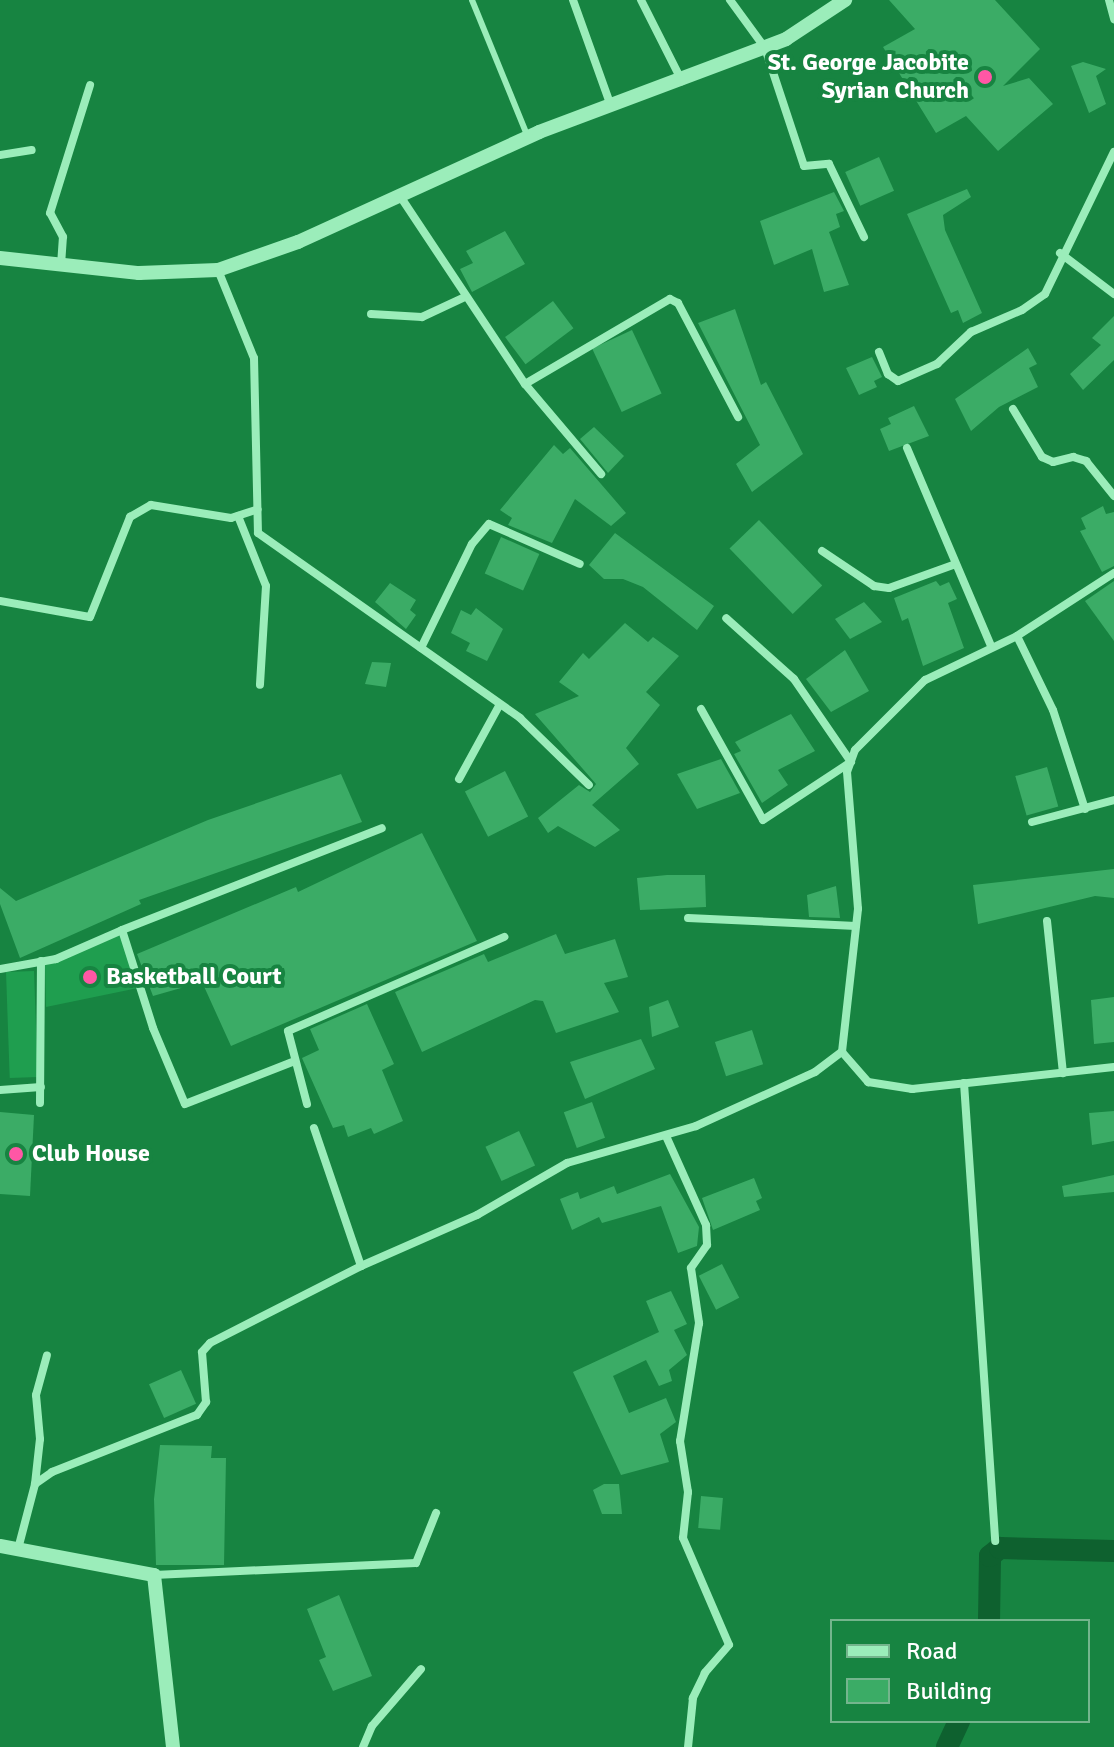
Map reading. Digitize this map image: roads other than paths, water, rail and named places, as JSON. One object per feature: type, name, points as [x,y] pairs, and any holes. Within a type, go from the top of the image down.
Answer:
[{"type":"street","points":[[573,0],[611,106]]},
{"type":"street","points":[[641,0],[682,81]]},
{"type":"street","points":[[730,0],[765,48],[804,166],[829,164],[864,237]]},
{"type":"street","points":[[0,258],[139,273],[218,270],[298,242],[528,137],[765,48],[845,0]]},
{"type":"street","points":[[1109,0],[1114,19]]},
{"type":"street","points":[[61,265],[63,237],[50,213],[90,85]]},
{"type":"street","points":[[0,155],[32,150]]},
{"type":"street","points":[[879,352],[888,374],[898,381],[937,364],[971,332],[1022,310],[1045,294],[1060,253],[1114,152]]},
{"type":"street","points":[[400,196],[525,384],[601,474]]},
{"type":"street","points":[[1060,253],[1114,294]]},
{"type":"street","points":[[218,270],[254,358],[258,533],[500,704],[589,785]]},
{"type":"street","points":[[371,314],[422,317],[465,297]]},
{"type":"street","points":[[525,384],[670,299],[678,303],[738,417]]},
{"type":"street","points":[[1013,409],[1042,457],[1053,462],[1073,457],[1086,461],[1114,496]]},
{"type":"street","points":[[907,448],[953,565],[991,646]]},
{"type":"street","points":[[0,601],[90,617],[130,517],[151,505],[238,516],[258,509]]},
{"type":"street","points":[[238,516],[266,586],[260,685]]},
{"type":"street","points":[[421,648],[472,544],[489,524],[580,564]]},
{"type":"street","points":[[822,551],[874,586],[889,588],[953,565]]},
{"type":"street","points":[[35,1484],[197,1415],[206,1402],[202,1352],[210,1343],[361,1266],[477,1215],[567,1163],[666,1136],[815,1072],[842,1052],[856,926],[851,762],[855,750],[925,680],[1017,636],[1114,573]]},
{"type":"street","points":[[726,618],[794,679],[851,762]]},
{"type":"street","points":[[1017,636],[1053,710],[1085,809]]},
{"type":"street","points":[[459,779],[500,704]]},
{"type":"street","points":[[701,709],[763,820],[851,762]]},
{"type":"street","points":[[1032,822],[1114,800]]},
{"type":"street","points":[[0,969],[41,961],[382,828]]},
{"type":"street","points":[[688,918],[856,926]]},
{"type":"street","points":[[1047,921],[1063,1073]]},
{"type":"street","points":[[122,930],[153,1028],[185,1104],[295,1061]]},
{"type":"street","points":[[307,1104],[288,1031],[504,937]]},
{"type":"street","points":[[40,1103],[41,961]]},
{"type":"street","points":[[842,1052],[868,1082],[912,1089],[1114,1067]]},
{"type":"street","points":[[964,1083],[995,1541]]},
{"type":"street","points":[[0,1090],[41,1087]]},
{"type":"street","points":[[314,1128],[361,1266]]},
{"type":"street","points":[[666,1136],[706,1225],[707,1245],[691,1268],[699,1323],[680,1441],[688,1492],[683,1538],[729,1645],[705,1673],[693,1698],[688,1747]]},
{"type":"street","points":[[18,1549],[35,1484],[40,1439],[36,1395],[47,1355]]},
{"type":"street","points":[[0,1546],[154,1575],[416,1563],[436,1513]]},
{"type":"street","points":[[154,1575],[173,1747]]},
{"type":"street","points":[[363,1747],[372,1726],[421,1669]]},
{"type":"lane","points":[[472,0],[528,137]]},
{"type":"waterway","points":[[989,1619],[990,1556],[1000,1548],[1114,1551]]},
{"type":"waterway","points":[[947,1747],[958,1723]]},
{"type":"place","name":"St. George Jacobite Syrian Church","points":[[985,77]]},
{"type":"place","name":"Basketball Court","points":[[90,977]]},
{"type":"place","name":"Club House","points":[[16,1154]]}]
